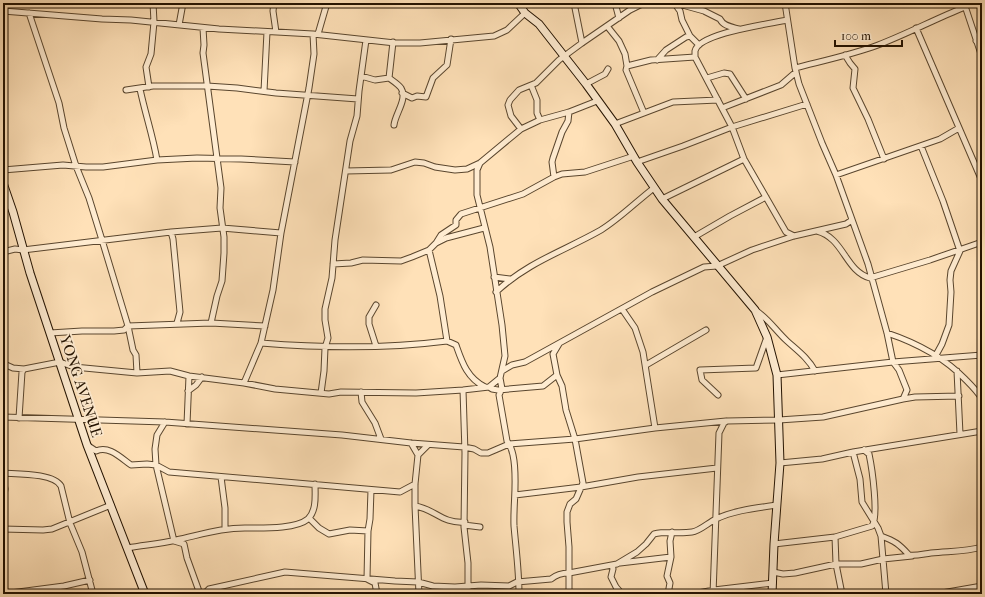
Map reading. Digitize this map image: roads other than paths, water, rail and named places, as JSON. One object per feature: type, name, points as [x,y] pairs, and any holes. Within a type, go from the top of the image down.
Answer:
[{"type":"street","points":[[149,87],[146,68],[151,54],[154,22],[153,3]]},
{"type":"street","points":[[179,25],[183,3]]},
{"type":"street","points":[[274,3],[273,11],[276,32]]},
{"type":"street","points":[[244,383],[261,343],[273,290],[281,233],[307,95],[316,34],[327,3]]},
{"type":"street","points":[[518,3],[526,13],[539,24],[586,84],[615,124],[662,199],[755,310],[767,337],[778,375],[780,463],[772,594]]},
{"type":"street","points":[[574,3],[582,43]]},
{"type":"street","points":[[615,3],[619,18]]},
{"type":"street","points":[[521,129],[511,116],[508,105],[510,100],[520,90],[536,83],[554,65],[582,43],[636,5],[644,3]]},
{"type":"street","points":[[675,3],[704,10],[720,18],[721,22],[729,26],[742,29]]},
{"type":"street","points":[[675,3],[680,11],[682,20],[690,36],[699,45]]},
{"type":"street","points":[[785,3],[795,70],[868,264],[887,333],[893,362],[899,370],[907,390],[903,399]]},
{"type":"street","points":[[722,108],[781,85],[795,70],[876,46],[964,5],[982,57]]},
{"type":"street","points":[[3,11],[154,22],[203,28],[316,34],[393,42],[420,42],[494,36],[507,30],[526,13]]},
{"type":"street","points":[[29,13],[59,103],[64,128],[76,166],[89,198],[128,326],[133,350],[136,355],[137,373]]},
{"type":"street","points":[[787,20],[726,32],[704,41],[699,45],[695,51],[695,57],[732,127],[744,159],[786,232],[794,236]]},
{"type":"street","points":[[607,26],[619,41],[625,54],[627,66],[626,70],[644,113]]},
{"type":"street","points":[[203,28],[203,53],[221,188],[220,208],[224,253],[222,281],[210,323]]},
{"type":"street","points":[[916,28],[982,181]]},
{"type":"street","points":[[264,91],[267,32]]},
{"type":"street","points":[[657,60],[666,50],[690,36]]},
{"type":"street","points":[[402,93],[412,98],[417,96],[426,97],[432,78],[447,65],[451,39]]},
{"type":"street","points":[[976,41],[982,39]]},
{"type":"street","points":[[321,393],[325,346],[328,336],[324,309],[332,278],[335,240],[350,141],[357,116],[366,40]]},
{"type":"street","points":[[389,78],[393,42]]},
{"type":"street","points":[[845,54],[855,69],[853,88],[868,119],[884,159]]},
{"type":"street","points":[[627,66],[657,60],[695,57]]},
{"type":"street","points":[[586,84],[605,74],[608,69]]},
{"type":"street","points":[[707,78],[724,73],[730,74],[746,99]]},
{"type":"street","points":[[361,76],[375,80],[389,78]]},
{"type":"street","points":[[389,78],[401,89],[404,97],[395,118],[394,125]]},
{"type":"street","points":[[531,85],[537,100],[537,112],[540,120]]},
{"type":"street","points":[[126,90],[149,87],[207,86],[358,99]]},
{"type":"street","points":[[140,89],[157,160]]},
{"type":"street","points":[[615,124],[673,102],[718,100]]},
{"type":"street","points":[[346,171],[391,170],[415,162],[455,170],[467,169],[480,163],[521,129],[540,120],[569,112],[597,101]]},
{"type":"street","points":[[334,264],[352,263],[363,260],[401,260],[412,257],[429,250],[436,243],[440,235],[456,226],[456,220],[461,214],[523,194],[554,177],[562,174],[585,172],[683,146],[732,127],[792,107],[807,104]]},
{"type":"street","points":[[554,177],[552,162],[562,132],[568,121],[569,112]]},
{"type":"street","points":[[836,176],[940,139],[959,128]]},
{"type":"street","points":[[921,146],[943,201],[960,251],[951,271],[950,280],[952,292],[949,325],[938,357]]},
{"type":"street","points":[[3,170],[63,165],[103,167],[157,160],[216,158],[295,162]]},
{"type":"street","points":[[662,199],[744,159]]},
{"type":"street","points":[[480,163],[477,170],[476,179],[477,195],[484,228],[490,247],[502,325],[505,356],[500,378],[502,389],[499,395],[507,441],[513,455],[515,495],[514,526],[519,594]]},
{"type":"street","name":"YONG AVENUE","points":[[3,183],[13,212],[23,250],[87,445],[145,594]]},
{"type":"street","points":[[496,292],[510,279],[532,264],[602,229],[654,188]]},
{"type":"street","points":[[694,237],[766,197]]},
{"type":"street","points":[[502,371],[525,362],[652,292],[704,267],[717,266],[752,250],[794,236],[846,224],[852,220]]},
{"type":"street","points":[[3,252],[15,248],[23,250],[171,232],[222,228],[281,233]]},
{"type":"street","points":[[436,243],[458,234],[484,228]]},
{"type":"street","points":[[817,231],[830,236],[835,241],[858,272],[865,276],[871,277],[960,251],[982,242]]},
{"type":"street","points":[[171,232],[173,239],[180,312],[177,324]]},
{"type":"street","points":[[429,250],[440,296],[447,341]]},
{"type":"street","points":[[494,277],[510,279]]},
{"type":"street","points":[[376,305],[369,316],[369,324],[376,346]]},
{"type":"street","points":[[622,309],[635,328],[646,365],[655,428]]},
{"type":"street","points":[[755,310],[763,315],[803,354],[811,363],[815,371]]},
{"type":"street","points":[[180,312],[186,323]]},
{"type":"street","points":[[50,332],[82,330],[114,331],[124,330],[128,326],[186,323],[265,326]]},
{"type":"street","points":[[646,365],[706,330]]},
{"type":"street","points":[[887,333],[919,345],[938,357],[957,371],[982,400]]},
{"type":"street","points":[[718,395],[702,380],[700,370],[756,368],[767,337]]},
{"type":"street","points":[[261,343],[325,346],[402,346],[447,341],[456,345],[463,365],[476,382],[492,389],[542,386],[557,375]]},
{"type":"street","points":[[560,343],[553,354],[557,375],[562,386],[568,417],[575,439],[582,483],[576,499],[570,504],[567,512],[569,594]]},
{"type":"street","points":[[545,351],[553,354]]},
{"type":"street","points":[[778,375],[938,357],[982,356]]},
{"type":"street","points":[[4,364],[13,368],[24,369],[60,362],[74,367],[137,373],[170,371],[189,376],[244,383],[275,389],[329,394],[341,392],[416,393],[463,390],[487,387],[500,378]]},
{"type":"street","points":[[20,418],[22,372],[24,369]]},
{"type":"street","points":[[957,371],[960,434]]},
{"type":"street","points":[[187,424],[189,376]]},
{"type":"street","points":[[188,391],[196,385],[202,377]]},
{"type":"street","points":[[463,390],[464,523],[468,594]]},
{"type":"street","points":[[361,392],[362,402],[375,423],[381,439]]},
{"type":"street","points":[[3,416],[20,418],[165,422],[342,435],[428,445],[464,447],[481,453],[488,453],[509,444],[575,439],[655,428],[727,421],[823,417],[903,399],[916,397],[959,396]]},
{"type":"street","points":[[713,592],[719,433],[724,423],[727,421]]},
{"type":"street","points":[[165,422],[157,435],[155,449],[156,465],[174,541]]},
{"type":"street","points":[[780,463],[822,459],[853,452],[981,430]]},
{"type":"street","points":[[411,443],[418,455],[415,484],[415,506],[419,594]]},
{"type":"street","points":[[87,445],[96,451],[111,451],[119,455],[131,465],[156,465],[170,472],[400,492],[415,484]]},
{"type":"street","points":[[418,455],[428,445]]},
{"type":"street","points":[[774,544],[835,537],[872,526],[874,522],[875,510],[871,465],[869,454],[864,450]]},
{"type":"street","points":[[853,452],[859,475],[862,502],[881,536],[887,594]]},
{"type":"street","points":[[515,495],[581,487],[638,477],[717,468]]},
{"type":"street","points":[[3,473],[44,476],[59,482],[70,523],[82,552],[93,594]]},
{"type":"street","points":[[221,477],[226,529]]},
{"type":"street","points":[[3,479],[5,489],[3,501]]},
{"type":"street","points":[[128,548],[174,541],[226,529],[263,529],[299,525],[309,518],[314,512],[315,484]]},
{"type":"street","points":[[367,579],[371,490]]},
{"type":"street","points":[[3,528],[48,530],[70,523],[110,505]]},
{"type":"street","points":[[614,564],[637,552],[654,534],[693,532],[716,519],[732,513],[777,505]]},
{"type":"street","points":[[415,506],[427,508],[444,519],[480,527]]},
{"type":"street","points":[[309,518],[319,528],[329,534],[350,530],[368,532]]},
{"type":"street","points":[[668,594],[670,583],[667,576],[671,557],[670,541],[672,532]]},
{"type":"street","points":[[881,536],[893,541],[909,555],[913,556]]},
{"type":"street","points":[[835,537],[836,564],[842,594]]},
{"type":"street","points":[[174,541],[184,544],[187,558],[200,594]]},
{"type":"street","points":[[773,572],[783,574],[795,573],[836,564],[861,564],[883,559],[931,553],[969,551],[982,547]]},
{"type":"street","points":[[197,584],[204,589],[209,589],[285,572],[418,582],[433,586],[509,586],[519,581],[551,579],[563,573],[614,564],[671,557]]},
{"type":"street","points":[[614,564],[611,577],[616,587],[622,594]]},
{"type":"street","points":[[367,579],[375,583],[377,594]]},
{"type":"street","points":[[3,594],[64,586],[90,580]]},
{"type":"street","points":[[693,594],[772,583]]},
{"type":"street","points":[[936,594],[982,586]]},
{"type":"street","points":[[204,594],[209,589]]}]
